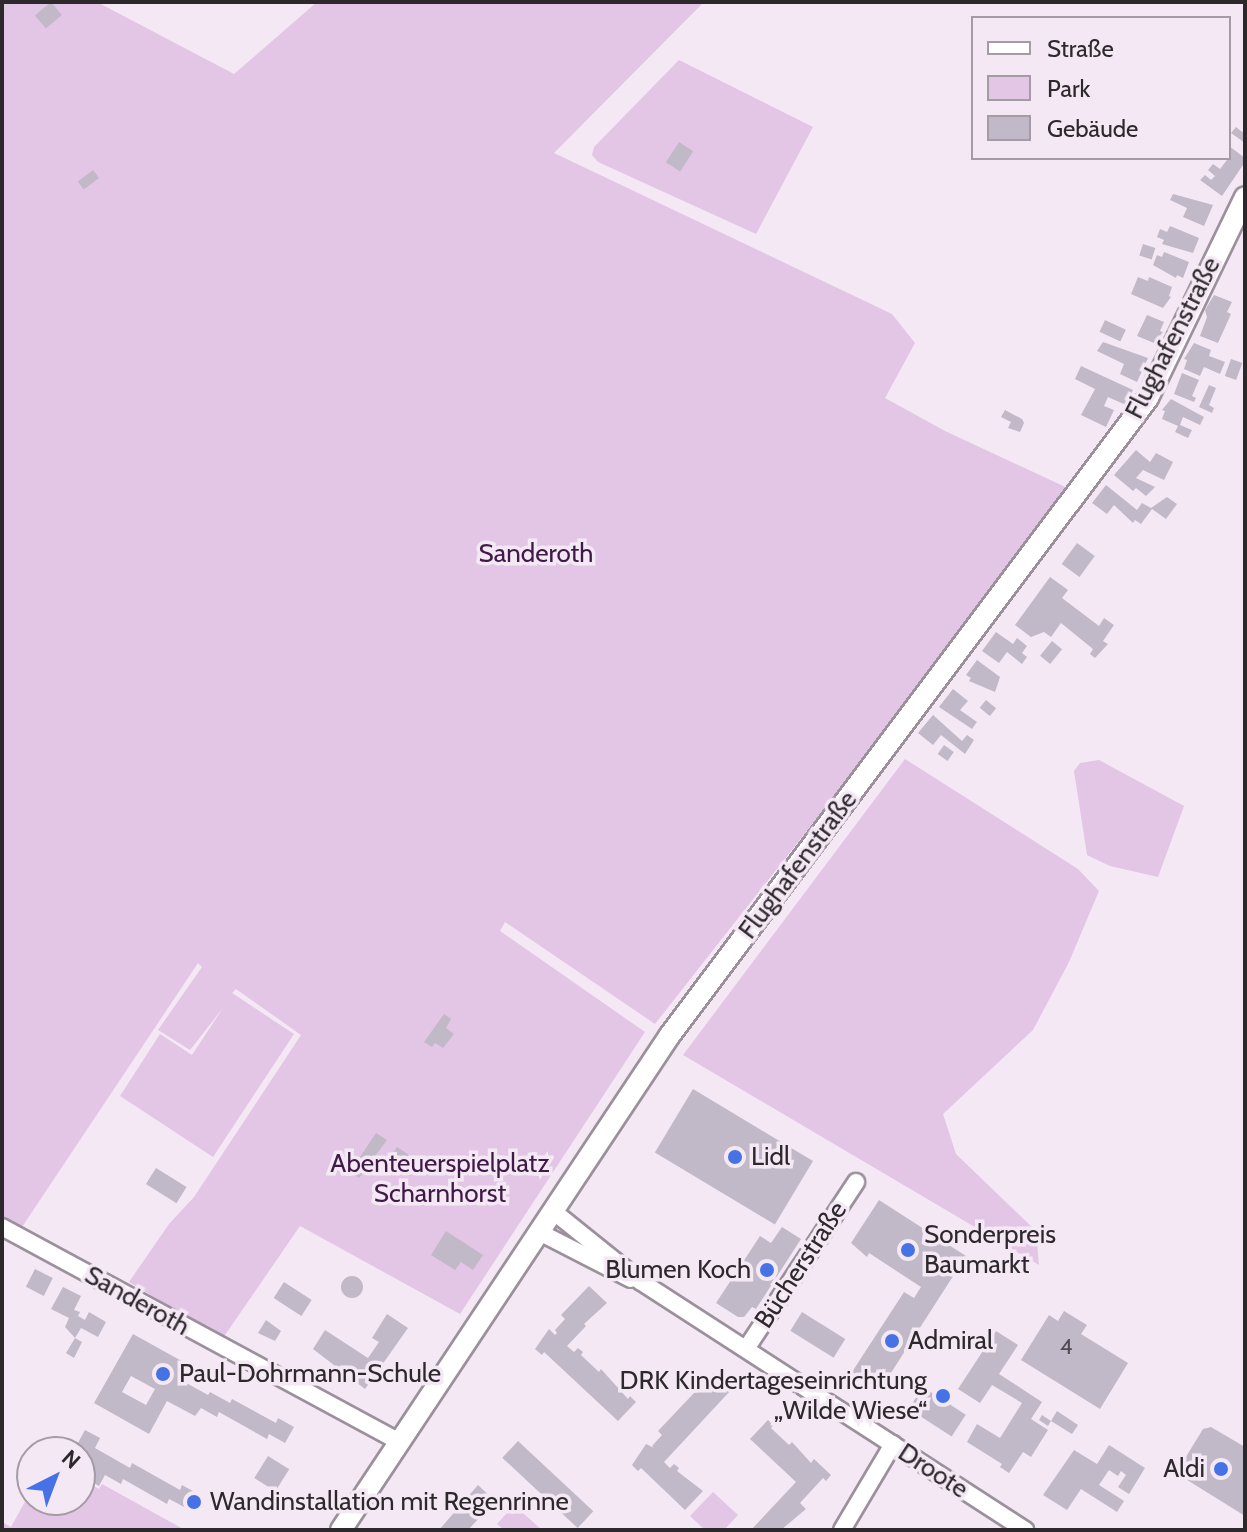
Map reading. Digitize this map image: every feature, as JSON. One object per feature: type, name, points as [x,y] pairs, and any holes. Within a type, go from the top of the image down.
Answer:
[{"type":"main road","name":"Flughafenstraße","points":[[341,1530],[670,1035],[1148,398],[1245,197]]},
{"type":"street","name":"Bücherstraße","points":[[746,1349],[856,1182]]},
{"type":"street","name":"Droote","points":[[553,1211],[640,1281],[1025,1530]]},
{"type":"street","name":"Sanderoth","points":[[2,1227],[399,1442]]},
{"type":"street","name":"Droote","points":[[539,1232],[628,1279],[640,1281]]},
{"type":"street","points":[[842,1530],[893,1444]]},
{"type":"green space","name":"Sanderoth","points":[[2,2],[97,2],[234,74],[317,2],[704,2],[554,153],[892,314],[915,343],[885,398],[945,431],[1074,491],[655,1024],[505,922],[500,931],[645,1032],[460,1314],[300,1226],[223,1338],[129,1282],[169,1224],[194,1197],[301,1035],[236,989],[232,993],[294,1034],[213,1157],[120,1096],[160,1034],[192,1055],[223,1008],[190,1050],[158,1030],[202,967],[198,963],[22,1227],[2,1216]]},
{"type":"green space","points":[[679,60],[813,127],[756,234],[598,162],[592,155],[594,147]]},
{"type":"green space","points":[[905,759],[1078,869],[1099,891],[1069,962],[1033,1030],[943,1114],[956,1154],[1036,1231],[1039,1265],[683,1055]]},
{"type":"green space","points":[[1099,760],[1184,806],[1158,877],[1110,866],[1087,855],[1074,771],[1080,763]]},
{"type":"green space","points":[[102,1484],[185,1530],[2,1530],[2,1522],[11,1527],[17,1516],[96,1516],[96,1487],[99,1489]]},
{"type":"green space","points":[[713,1492],[738,1515],[724,1530],[705,1530],[690,1516]]},
{"type":"green space","points":[[514,1505],[542,1530],[504,1530],[497,1524]]},
{"type":"building","points":[[51,2],[62,15],[46,29],[35,15]]},
{"type":"building","points":[[1236,127],[1242,132],[1245,129],[1245,143],[1231,133]]},
{"type":"building","points":[[679,142],[693,151],[680,171],[666,162]]},
{"type":"building","points":[[1231,148],[1245,158],[1222,196],[1200,180],[1205,175],[1211,180],[1215,176],[1208,170],[1213,164],[1220,169],[1227,160],[1231,160]]},
{"type":"building","points":[[93,170],[99,178],[84,189],[78,181]]},
{"type":"building","points":[[1173,194],[1213,205],[1204,226],[1183,217],[1187,208],[1170,200]]},
{"type":"building","points":[[1170,226],[1199,238],[1193,253],[1162,244],[1164,240],[1157,237],[1160,229],[1167,232]]},
{"type":"building","points":[[1143,244],[1155,248],[1152,259],[1139,255]]},
{"type":"building","points":[[1164,252],[1189,262],[1183,278],[1177,275],[1176,278],[1153,265],[1157,255],[1162,257]]},
{"type":"building","points":[[1138,277],[1148,281],[1149,277],[1172,287],[1171,297],[1163,308],[1131,294]]},
{"type":"building","points":[[1214,295],[1232,302],[1227,312],[1231,314],[1218,343],[1200,336],[1207,317],[1205,310]]},
{"type":"building","points":[[1147,315],[1164,322],[1160,331],[1163,332],[1154,343],[1137,336]]},
{"type":"building","points":[[1105,320],[1126,330],[1120,342],[1100,332]]},
{"type":"building","points":[[1103,342],[1148,358],[1137,382],[1120,374],[1124,364],[1097,351]]},
{"type":"building","points":[[1194,343],[1211,350],[1209,356],[1225,362],[1220,374],[1204,367],[1200,376],[1184,369],[1187,360],[1184,359]]},
{"type":"building","points":[[1231,359],[1242,363],[1236,380],[1225,376]]},
{"type":"building","points":[[1081,366],[1133,390],[1126,405],[1108,397],[1104,406],[1114,410],[1106,427],[1081,415],[1095,389],[1075,379]]},
{"type":"building","points":[[1182,373],[1199,380],[1192,396],[1196,398],[1194,402],[1174,394]]},
{"type":"building","points":[[1209,385],[1216,388],[1209,405],[1214,408],[1212,413],[1199,407]]},
{"type":"building","points":[[1171,399],[1204,417],[1200,425],[1183,417],[1180,425],[1192,430],[1188,438],[1175,432],[1178,426],[1162,419],[1165,411],[1162,410]]},
{"type":"building","points":[[1005,410],[1022,419],[1024,423],[1020,432],[1008,428],[1011,422],[1001,417]]},
{"type":"building","points":[[1136,450],[1150,462],[1156,453],[1173,462],[1164,480],[1143,470],[1136,478],[1155,487],[1146,496],[1136,488],[1133,491],[1114,475]]},
{"type":"building","points":[[1106,485],[1137,510],[1142,503],[1151,508],[1167,497],[1177,504],[1166,519],[1152,509],[1141,524],[1135,520],[1133,523],[1114,505],[1107,514],[1092,503]]},
{"type":"building","points":[[1077,543],[1095,556],[1080,577],[1062,564]]},
{"type":"building","points":[[1050,577],[1068,590],[1062,598],[1099,626],[1104,618],[1114,625],[1103,641],[1108,644],[1095,658],[1090,654],[1093,649],[1061,623],[1051,637],[1044,632],[1031,637],[1015,625]]},
{"type":"building","points":[[996,632],[1013,644],[1017,638],[1027,646],[1022,653],[1027,657],[1022,664],[1007,652],[999,663],[982,651]]},
{"type":"building","points":[[1052,641],[1062,649],[1050,664],[1040,656]]},
{"type":"building","points":[[977,660],[1000,677],[995,692],[969,681],[971,678],[966,675]]},
{"type":"building","points":[[953,689],[968,701],[960,710],[977,722],[972,729],[939,707]]},
{"type":"building","points":[[986,700],[996,708],[990,716],[980,708]]},
{"type":"building","points":[[933,715],[962,741],[967,735],[974,740],[965,754],[941,735],[933,745],[918,733]]},
{"type":"building","points":[[944,745],[954,752],[948,761],[938,754]]},
{"type":"building","points":[[444,1014],[451,1019],[446,1028],[454,1034],[443,1048],[435,1043],[432,1047],[424,1042]]},
{"type":"building","name":"Lidl","points":[[693,1089],[813,1161],[775,1225],[655,1152]]},
{"type":"building","points":[[376,1133],[387,1140],[359,1178],[350,1172]]},
{"type":"building","points":[[397,1147],[409,1155],[404,1161],[393,1154]]},
{"type":"building","points":[[156,1168],[187,1187],[176,1203],[146,1184]]},
{"type":"building","name":"Sonderpreis Baumarkt","points":[[879,1200],[966,1256],[880,1390],[852,1372],[904,1292],[914,1298],[921,1287],[869,1253],[867,1257],[851,1243]]},
{"type":"building","points":[[782,1227],[801,1239],[756,1309],[752,1307],[744,1317],[738,1317],[716,1303],[760,1236],[771,1243]]},
{"type":"building","points":[[446,1231],[483,1255],[473,1270],[461,1262],[455,1270],[431,1255]]},
{"type":"building","points":[[35,1269],[53,1278],[44,1296],[26,1287]]},
{"type":"building","points":[[352,1276],[360,1279],[363,1287],[360,1295],[352,1298],[344,1295],[341,1287],[344,1279]]},
{"type":"building","points":[[284,1282],[312,1300],[301,1316],[274,1298]]},
{"type":"building","points":[[589,1286],[607,1303],[584,1324],[586,1326],[567,1346],[574,1352],[578,1348],[583,1352],[581,1355],[599,1372],[601,1369],[628,1399],[630,1396],[636,1402],[618,1421],[544,1352],[542,1355],[535,1349],[549,1329],[555,1335],[557,1333],[555,1330],[565,1319],[561,1315]]},
{"type":"building","points":[[63,1287],[81,1296],[74,1310],[80,1312],[78,1316],[85,1320],[89,1312],[106,1322],[98,1337],[81,1328],[75,1338],[65,1327],[69,1318],[51,1309]]},
{"type":"building","points":[[1064,1311],[1087,1325],[1081,1334],[1128,1363],[1100,1409],[1021,1360],[1049,1315],[1058,1321]]},
{"type":"building","points":[[802,1312],[845,1339],[834,1358],[790,1331]]},
{"type":"building","points":[[387,1314],[408,1328],[365,1389],[313,1349],[325,1330],[368,1358],[379,1342],[372,1338]]},
{"type":"building","points":[[266,1320],[281,1331],[275,1341],[258,1333]]},
{"type":"building","points":[[996,1331],[1018,1345],[999,1374],[1042,1402],[1031,1419],[1048,1430],[1031,1457],[1023,1452],[1009,1473],[1000,1467],[1002,1464],[967,1442],[977,1424],[1000,1438],[1022,1403],[992,1385],[980,1403],[958,1389]]},
{"type":"building","points":[[133,1334],[187,1364],[179,1379],[208,1395],[210,1392],[230,1403],[232,1399],[276,1423],[278,1418],[294,1427],[285,1443],[269,1434],[267,1439],[219,1412],[217,1417],[201,1408],[195,1416],[167,1401],[149,1434],[94,1403]],"holes":[[[131,1376],[155,1389],[146,1405],[122,1392]]]},
{"type":"building","points":[[75,1338],[82,1342],[74,1358],[66,1353]]},
{"type":"building","points":[[713,1373],[731,1390],[664,1462],[670,1468],[674,1464],[679,1468],[677,1471],[703,1491],[685,1510],[641,1468],[638,1471],[632,1465],[646,1444],[654,1448],[652,1446],[662,1435],[658,1431]]},
{"type":"building","points":[[923,1387],[966,1415],[952,1437],[909,1409]]},
{"type":"building","points":[[1057,1411],[1078,1425],[1072,1434],[1051,1421]]},
{"type":"building","points":[[1042,1415],[1051,1421],[1048,1426],[1039,1420]]},
{"type":"building","points":[[768,1420],[773,1425],[771,1428],[789,1445],[792,1442],[811,1463],[814,1459],[831,1475],[826,1481],[823,1478],[800,1503],[806,1509],[781,1530],[751,1530],[796,1482],[750,1439]]},
{"type":"building","name":"Aldi","points":[[1211,1427],[1245,1447],[1245,1516],[1176,1473],[1203,1429]]},
{"type":"building","points":[[85,1430],[100,1438],[96,1446],[96,1436],[82,1436]]},
{"type":"building","points":[[518,1441],[593,1511],[578,1528],[502,1458]]},
{"type":"building","points":[[1109,1445],[1145,1468],[1129,1494],[1118,1487],[1126,1475],[1121,1471],[1118,1476],[1109,1470],[1099,1485],[1124,1501],[1117,1512],[1081,1489],[1067,1510],[1043,1495],[1074,1450],[1097,1464]]},
{"type":"building","points":[[96,1449],[130,1468],[132,1463],[180,1490],[182,1485],[198,1494],[190,1510],[169,1499],[167,1504],[123,1479],[121,1484],[105,1475],[99,1486],[96,1484]]},
{"type":"building","points":[[268,1456],[289,1469],[275,1491],[254,1478]]},
{"type":"building","points":[[478,1485],[495,1501],[468,1530],[439,1530]]},
{"type":"place","name":"Lidl","points":[[735,1157]]},
{"type":"place","name":"Sonderpreis Baumarkt","points":[[908,1250]]},
{"type":"place","name":"Blumen Koch","points":[[767,1270]]},
{"type":"place","name":"Admiral","points":[[892,1341]]},
{"type":"place","name":"Paul-Dohrmann-Schule","points":[[163,1374]]},
{"type":"place","name":"DRK Kindertageseinrichtung „Wilde Wiese“","points":[[943,1396]]},
{"type":"place","name":"Aldi","points":[[1221,1469]]},
{"type":"place","name":"Wandinstallation mit Regenrinne","points":[[194,1502]]},
{"type":"park label","name":"Abenteuerspielplatz Scharnhorst","points":[[440,1179]]}]
